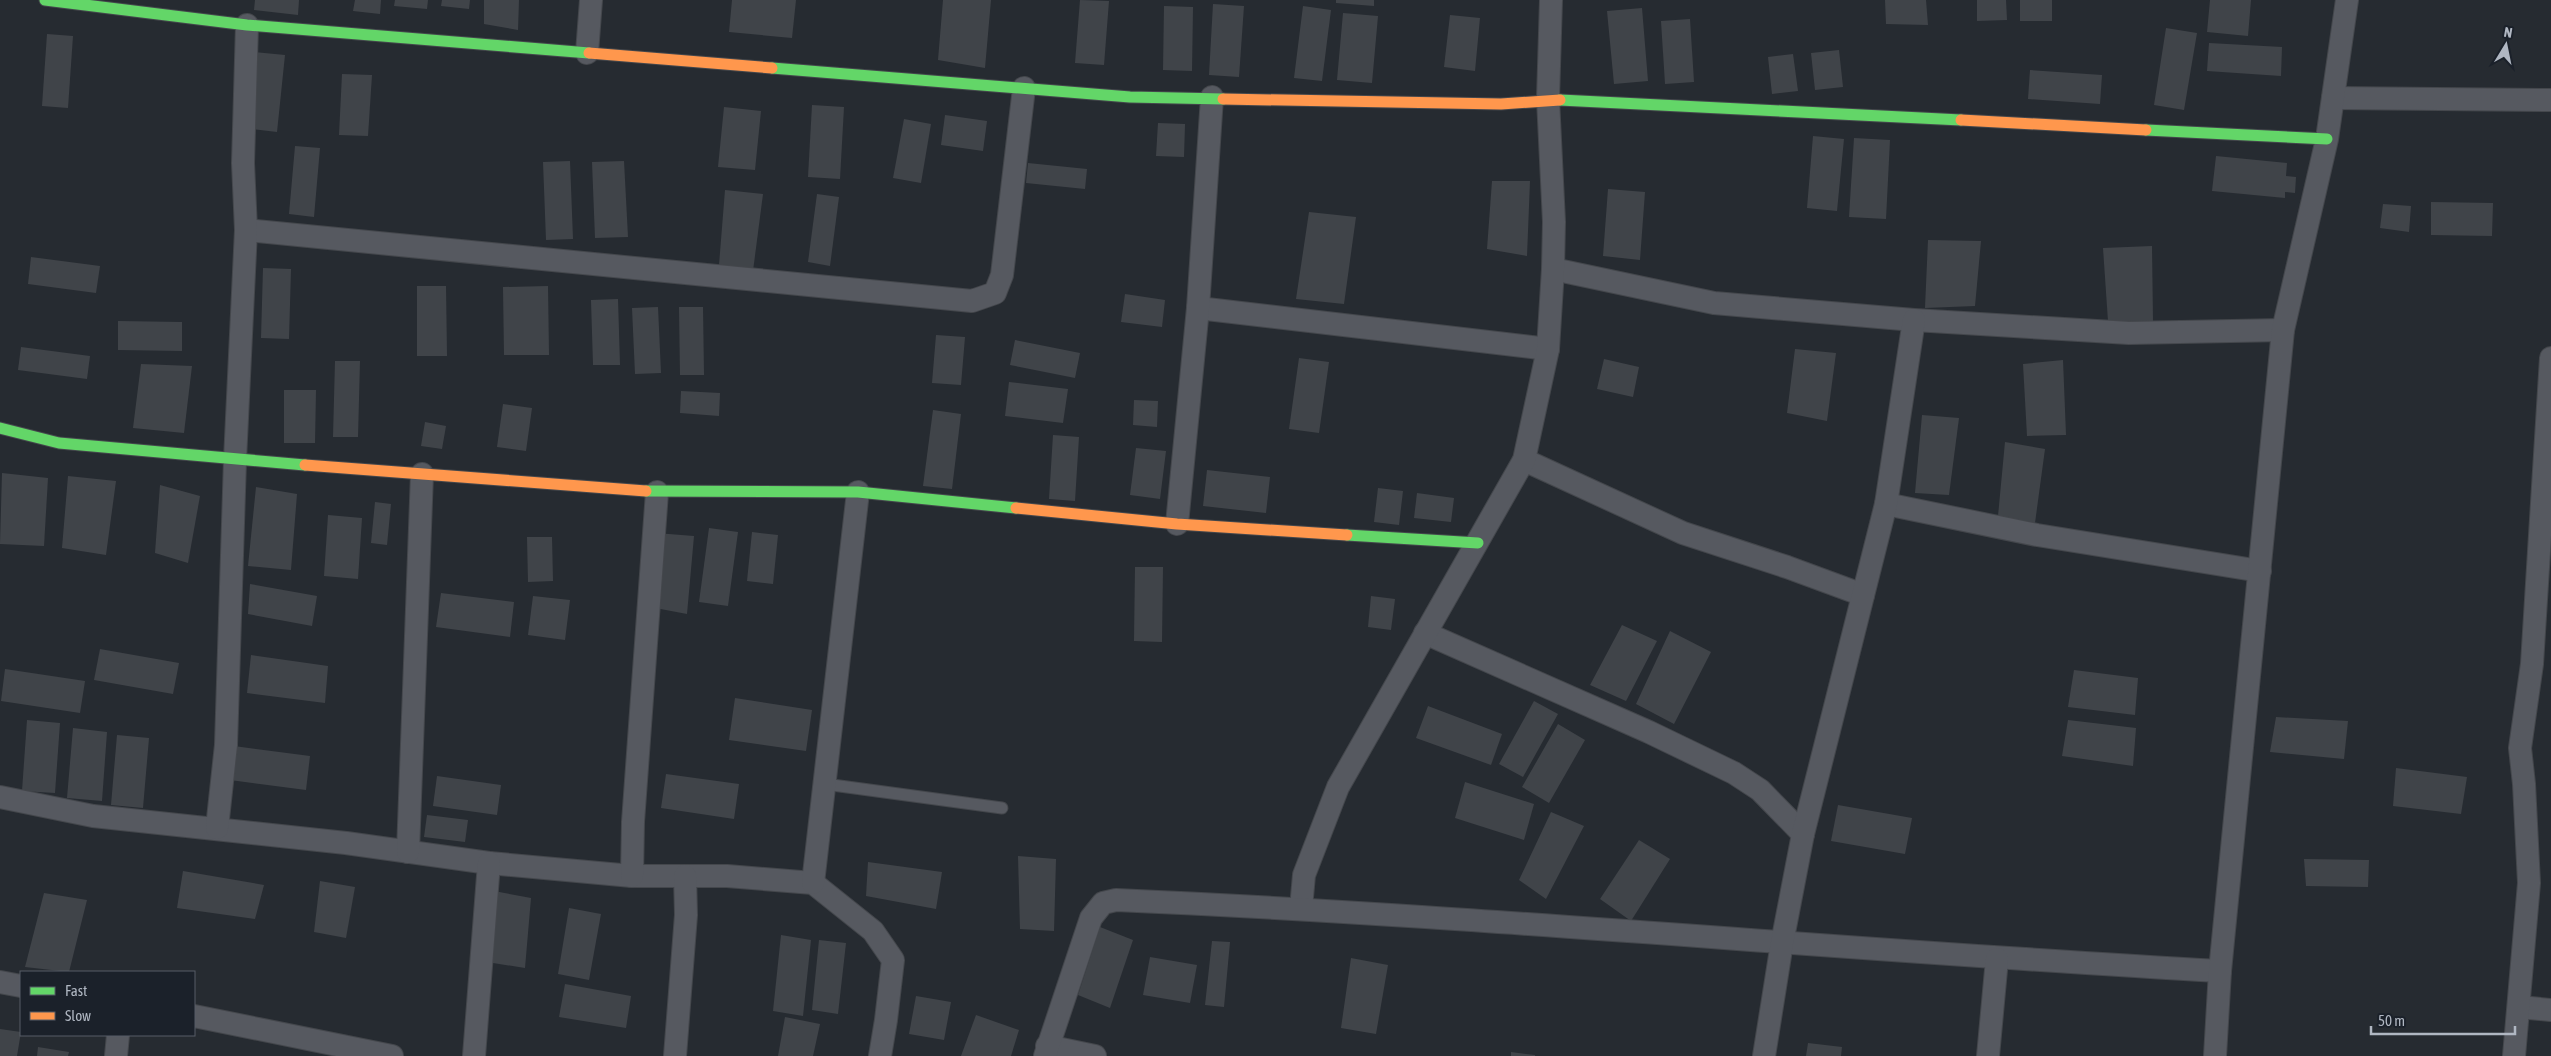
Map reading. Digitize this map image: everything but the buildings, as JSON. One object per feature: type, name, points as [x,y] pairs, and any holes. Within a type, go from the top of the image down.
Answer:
[{"type":"street","points":[[45,0],[247,25],[1130,97],[1212,97],[1501,104],[1548,99],[2327,139]]},
{"type":"street","points":[[588,53],[592,0]]},
{"type":"street","points":[[1301,908],[1304,875],[1338,787],[1524,460],[1548,349],[1553,269],[1554,222],[1548,99],[1551,0]]},
{"type":"street","points":[[2215,1056],[2220,971],[2283,330],[2327,139],[2347,0]]},
{"type":"street","points":[[217,828],[226,735],[235,460],[246,230],[244,163],[247,25]]},
{"type":"street","points":[[246,230],[972,301],[995,293],[1002,275],[1024,88]]},
{"type":"street","points":[[1178,524],[1198,308],[1212,97]]},
{"type":"street","points":[[2333,98],[2551,100]]},
{"type":"street","points":[[1553,269],[1714,303],[1914,320],[2129,333],[2283,330]]},
{"type":"street","points":[[1198,308],[1548,349]]},
{"type":"street","points":[[1764,1056],[1782,943],[1803,834],[1886,504],[1914,320]]},
{"type":"street","points":[[2514,1056],[2529,883],[2524,784],[2520,748],[2532,664],[2551,358]]},
{"type":"street","points":[[0,428],[59,443],[235,460],[657,492],[858,492],[1178,524],[1478,543]]},
{"type":"street","points":[[1524,460],[1683,533],[1787,567],[1863,595]]},
{"type":"street","points":[[408,852],[422,474]]},
{"type":"street","points":[[632,876],[633,822],[657,492]]},
{"type":"street","points":[[813,883],[858,492]]},
{"type":"street","points":[[1886,504],[2037,535],[2260,571]]},
{"type":"street","points":[[1425,633],[1649,732],[1734,773],[1760,790],[1803,834]]},
{"type":"street","points":[[0,797],[93,816],[217,828],[489,863],[632,876],[727,876],[813,883],[873,931],[893,960],[880,1056]]},
{"type":"street","points":[[474,1056],[489,863]]},
{"type":"street","points":[[675,1056],[686,915],[685,876]]},
{"type":"street","points":[[1095,1056],[1046,1051],[1091,918],[1103,904],[1116,900],[1301,908],[1997,959],[2220,971]]},
{"type":"street","points":[[1988,1056],[1997,959]]},
{"type":"street","points":[[0,982],[20,986]]},
{"type":"street","points":[[2519,1008],[2551,1010]]},
{"type":"street","points":[[195,1016],[297,1047],[392,1056]]},
{"type":"street","points":[[116,1056],[118,1036]]},
{"type":"lane","points":[[825,784],[1002,808]]},
{"type":"traffic: fast","points":[[45,0],[247,25],[589,53]]},
{"type":"traffic: fast","points":[[772,68],[1130,97],[1223,99]]},
{"type":"traffic: fast","points":[[1560,100],[1961,120]]},
{"type":"traffic: fast","points":[[2146,130],[2327,139]]},
{"type":"traffic: fast","points":[[0,428],[59,443],[305,465]]},
{"type":"traffic: fast","points":[[646,491],[858,492],[1016,508]]},
{"type":"traffic: fast","points":[[1347,535],[1478,543]]},
{"type":"traffic: slow","points":[[589,53],[772,68]]},
{"type":"traffic: slow","points":[[1223,99],[1501,104],[1560,100]]},
{"type":"traffic: slow","points":[[1961,120],[2146,130]]},
{"type":"traffic: slow","points":[[305,465],[646,491]]},
{"type":"traffic: slow","points":[[1016,508],[1177,524],[1347,535]]}]
